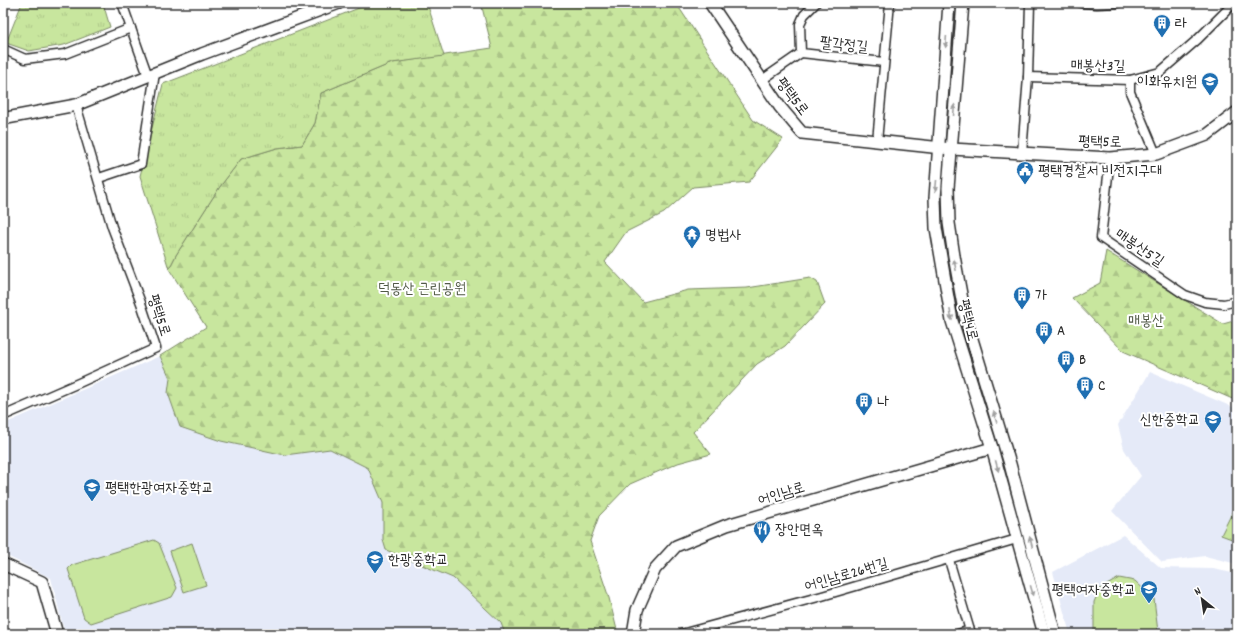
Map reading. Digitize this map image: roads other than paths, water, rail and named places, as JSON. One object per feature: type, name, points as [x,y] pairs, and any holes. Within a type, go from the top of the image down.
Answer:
[{"type":"street","points":[[99,178],[141,164],[151,75],[122,3]]},
{"type":"street","points":[[3,117],[7,118],[76,105],[202,54],[339,3]]},
{"type":"street","name":"평택5로","points":[[710,3],[780,107],[802,132],[951,149],[1110,158],[1156,154],[1207,135],[1237,112]]},
{"type":"street","name":"팔각정길","points":[[801,53],[800,24],[804,15],[816,3]]},
{"type":"street","name":"팔각정길","points":[[877,141],[890,3]]},
{"type":"street","name":"평택4로","points":[[949,3],[935,213],[936,228],[952,321],[992,448],[1044,634]]},
{"type":"street","name":"평택4로","points":[[963,3],[948,188],[949,223],[965,316],[1010,464],[1055,634]]},
{"type":"street","points":[[1022,153],[1028,77],[1030,3]]},
{"type":"street","points":[[1081,3],[1118,3]]},
{"type":"street","name":"매봉산3길","points":[[1028,77],[1130,80],[1160,72],[1198,39],[1234,3]]},
{"type":"street","points":[[3,49],[25,59],[65,54],[131,28]]},
{"type":"street","name":"팔각정길","points":[[762,80],[801,53],[884,62]]},
{"type":"street","points":[[1130,80],[1130,92],[1156,154]]},
{"type":"street","name":"평택5로","points":[[3,416],[156,348],[141,303],[112,227],[99,178],[76,105]]},
{"type":"street","name":"매봉산5길","points":[[1110,158],[1101,238],[1185,295],[1205,302],[1224,304],[1237,301]]},
{"type":"street","name":"어인남로","points":[[633,634],[636,610],[655,569],[676,546],[727,525],[992,448]]},
{"type":"street","name":"어인남로26번길","points":[[681,634],[710,631],[1017,539]]},
{"type":"street","points":[[949,560],[971,632],[958,634]]},
{"type":"street","points":[[3,564],[42,582],[57,634]]},
{"type":"place","name":"라","points":[[1162,38]]},
{"type":"place","name":"이화유치원","points":[[1210,96]]},
{"type":"place","name":"평택경찰서 비전지구대","points":[[1025,185]]},
{"type":"place","name":"명법사","points":[[692,249]]},
{"type":"place","name":"가","points":[[1022,310]]},
{"type":"place","name":"A","points":[[1044,345]]},
{"type":"place","name":"B","points":[[1066,374]]},
{"type":"place","name":"C","points":[[1085,400]]},
{"type":"place","name":"나","points":[[864,416]]},
{"type":"place","name":"신한중학교","points":[[1213,434]]},
{"type":"place","name":"평택한광여자중학교","points":[[92,502]]},
{"type":"place","name":"장안면옥","points":[[762,544]]},
{"type":"place","name":"한광중학교","points":[[375,574]]},
{"type":"place","name":"평택여자중학교","points":[[1149,604]]},
{"type":"park label","name":"덕동산 근린공원","points":[[422,288]]},
{"type":"park label","name":"매봉산","points":[[1146,320]]}]
